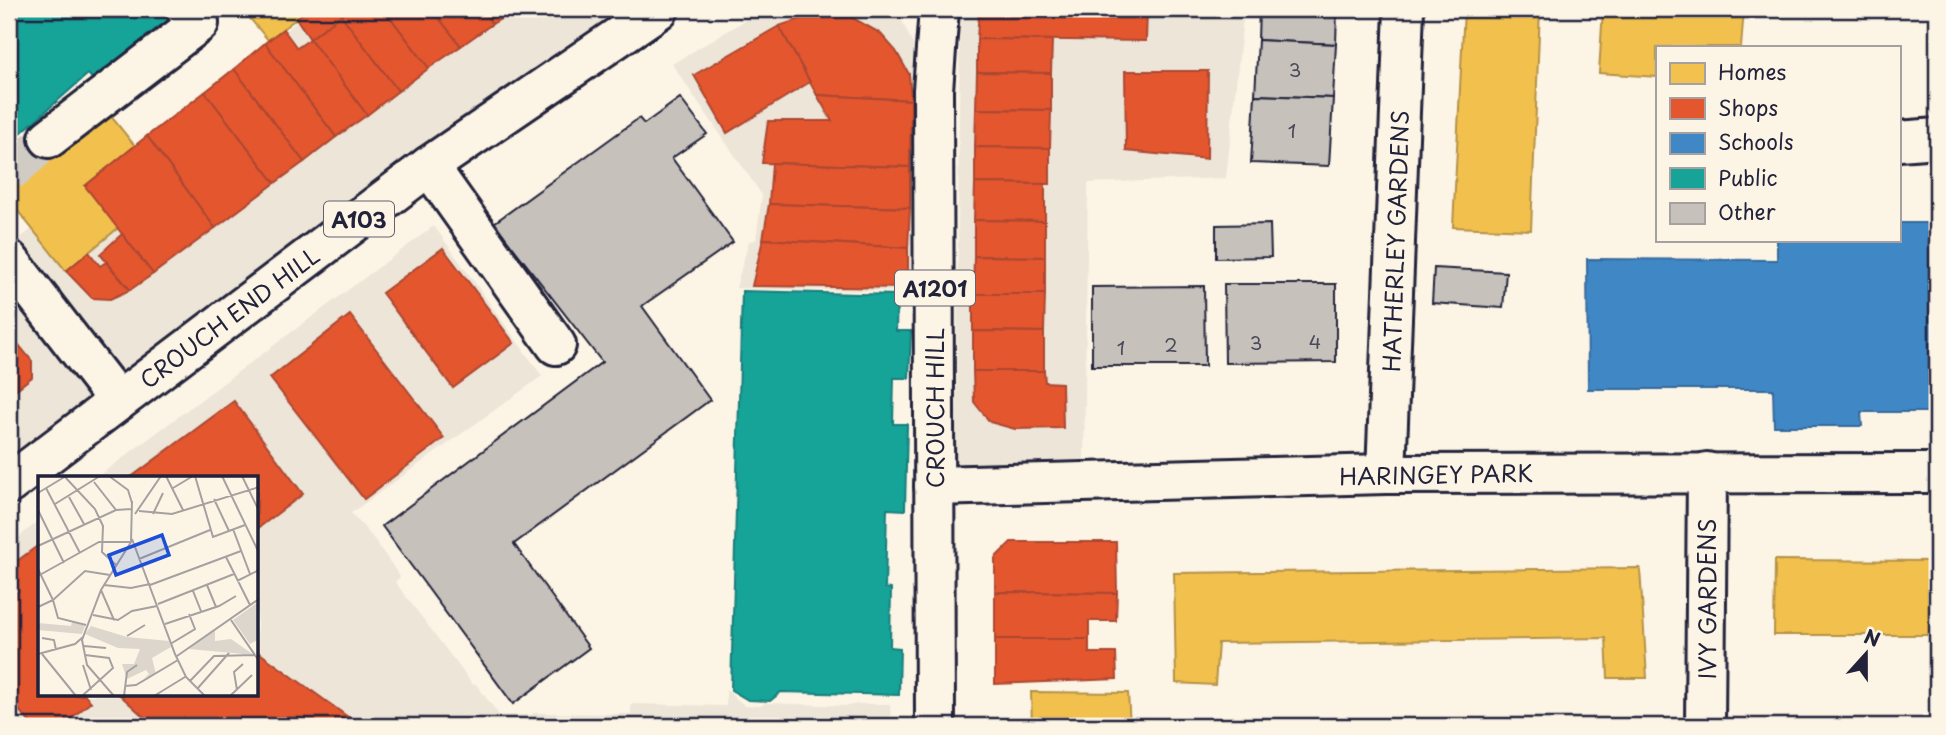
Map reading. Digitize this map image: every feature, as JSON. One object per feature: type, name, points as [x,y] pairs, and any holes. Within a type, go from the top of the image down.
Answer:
[{"type":"street","points":[[49,138],[199,23],[186,9]]},
{"type":"street","name":"CROUCH END HILL","points":[[9,484],[429,166],[659,9]]},
{"type":"street","name":"CROUCH HILL","points":[[917,9],[933,90]]},
{"type":"street","name":"CROUCH HILL","points":[[935,726],[933,90],[939,9]]},
{"type":"street","name":"HATHERLEY GARDENS","points":[[1386,474],[1404,9]]},
{"type":"street","points":[[1900,141],[1937,138]]},
{"type":"street","points":[[429,166],[556,345]]},
{"type":"street","points":[[9,260],[118,401]]},
{"type":"street","name":"IVY GARDENS","points":[[1705,726],[1707,472]]},
{"type":"street","name":"HARINGEY PARK","points":[[934,486],[1386,474],[1937,473]]},
{"type":"shaded area","points":[[313,9],[659,9],[9,484],[9,247]]},
{"type":"shaded area","points":[[764,9],[897,9],[913,45],[925,87],[925,292],[736,288],[749,241],[756,240],[762,195],[672,64]]},
{"type":"shaded area","points":[[960,9],[1244,9],[1226,178],[1088,183],[1084,463],[956,467]]},
{"type":"shaded area","points":[[434,226],[542,376],[351,513],[374,539],[400,577],[395,582],[499,715],[631,714],[631,704],[726,706],[726,690],[745,706],[761,706],[765,703],[848,706],[890,704],[891,726],[9,726],[9,545],[38,522],[38,696],[259,696],[259,476],[99,476]]},
{"type":"building: Homes","points":[[242,9],[309,9],[268,40]]},
{"type":"building: Homes","points":[[1464,9],[1540,9],[1531,230],[1453,227]]},
{"type":"building: Homes","points":[[1603,9],[1744,9],[1741,46],[1656,46],[1656,77],[1599,73]]},
{"type":"building: Homes","points":[[102,105],[135,146],[85,186],[118,228],[66,271],[9,200],[9,150],[39,127]]},
{"type":"building: Homes","points":[[1775,560],[1937,561],[1937,635],[1774,635]]},
{"type":"building: Homes","points":[[1640,568],[1647,678],[1608,678],[1606,638],[1218,643],[1215,685],[1176,683],[1174,573]]},
{"type":"building: Homes","points":[[1031,692],[1128,693],[1130,726],[1032,726]]},
{"type":"building: Shops","points":[[309,9],[350,9],[310,39],[296,18]]},
{"type":"building: Shops","points":[[350,9],[384,9],[429,68],[398,91],[341,15]]},
{"type":"building: Shops","points":[[384,9],[432,9],[461,46],[429,68]]},
{"type":"building: Shops","points":[[432,9],[482,9],[492,24],[461,46]]},
{"type":"building: Shops","points":[[482,9],[518,9],[492,24]]},
{"type":"building: Shops","points":[[979,9],[1147,9],[1146,41],[977,39]]},
{"type":"building: Shops","points":[[818,13],[851,17],[880,33],[896,51],[909,74],[911,100],[817,95],[779,26]]},
{"type":"building: Shops","points":[[341,15],[398,91],[367,115],[310,39]]},
{"type":"building: Shops","points":[[779,26],[810,82],[727,133],[694,75]]},
{"type":"building: Shops","points":[[283,29],[297,48],[310,39],[367,115],[336,137],[265,43]]},
{"type":"building: Shops","points":[[977,39],[1052,40],[1051,73],[977,72]]},
{"type":"building: Shops","points":[[265,43],[336,137],[304,162],[234,69]]},
{"type":"building: Shops","points":[[234,69],[304,162],[275,183],[205,92]]},
{"type":"building: Shops","points":[[1125,71],[1208,71],[1207,159],[1126,151]]},
{"type":"building: Shops","points":[[977,72],[1051,73],[1051,110],[976,109]]},
{"type":"building: Shops","points":[[205,92],[275,183],[215,228],[147,136]]},
{"type":"building: Shops","points":[[817,95],[911,100],[910,167],[762,163],[768,121],[832,121]]},
{"type":"building: Shops","points":[[976,109],[1051,110],[1050,148],[975,147]]},
{"type":"building: Shops","points":[[147,136],[215,228],[153,274],[85,186]]},
{"type":"building: Shops","points":[[975,147],[1050,148],[1050,184],[975,183]]},
{"type":"building: Shops","points":[[772,163],[910,167],[910,208],[769,204]]},
{"type":"building: Shops","points":[[975,183],[1045,184],[1045,221],[974,220]]},
{"type":"building: Shops","points":[[769,204],[910,208],[908,248],[763,239]]},
{"type":"building: Shops","points":[[974,220],[1045,221],[1045,257],[974,256]]},
{"type":"building: Shops","points":[[122,234],[153,274],[130,290],[100,254]]},
{"type":"building: Shops","points":[[763,239],[908,248],[908,288],[752,286]]},
{"type":"building: Shops","points":[[443,248],[514,343],[453,388],[382,293]]},
{"type":"building: Shops","points":[[89,252],[100,266],[106,262],[130,290],[110,299],[92,298],[66,271]]},
{"type":"building: Shops","points":[[974,256],[1045,257],[1045,294],[973,294]]},
{"type":"building: Shops","points":[[973,294],[1045,294],[1044,332],[973,331]]},
{"type":"building: Shops","points":[[350,315],[444,438],[364,499],[270,378]]},
{"type":"building: Shops","points":[[973,331],[1044,332],[1044,371],[973,371]]},
{"type":"building: Shops","points":[[9,333],[32,361],[32,377],[9,395]]},
{"type":"building: Shops","points":[[973,371],[1044,371],[1045,382],[1062,383],[1063,428],[1015,429],[990,422],[974,402]]},
{"type":"building: Shops","points":[[234,401],[303,494],[259,527],[259,476],[133,476]]},
{"type":"building: Shops","points":[[1011,542],[1116,542],[1117,593],[995,592],[995,558]]},
{"type":"building: Shops","points":[[38,545],[38,696],[86,696],[91,702],[62,726],[33,726],[9,699],[9,598],[19,591],[9,575],[9,567]]},
{"type":"building: Shops","points":[[995,592],[1117,593],[1116,621],[1089,621],[1089,639],[995,639]]},
{"type":"building: Shops","points":[[995,639],[1089,639],[1089,653],[1116,653],[1117,679],[995,684]]},
{"type":"building: Shops","points":[[259,652],[348,717],[365,726],[154,726],[121,696],[259,696]]},
{"type":"building: Schools","points":[[1900,223],[1937,223],[1937,412],[1861,412],[1862,426],[1774,426],[1773,389],[1588,389],[1587,259],[1777,260],[1777,242],[1900,242]]},
{"type":"building: Public","points":[[9,9],[162,9],[177,25],[98,85],[88,74],[21,133],[18,130],[9,138]]},
{"type":"building: Public","points":[[742,291],[897,295],[896,331],[911,331],[909,378],[894,378],[893,424],[907,424],[905,510],[887,509],[885,588],[891,589],[890,647],[900,648],[899,695],[781,692],[770,701],[748,700],[731,690]]},
{"type":"building: Other","points":[[1259,9],[1337,9],[1336,44],[1258,40]]},
{"type":"building: Other","points":[[1258,40],[1336,44],[1333,98],[1255,95]]},
{"type":"building: Other","points":[[1255,95],[1333,98],[1329,166],[1251,163]]},
{"type":"building: Other","points":[[680,98],[707,134],[672,158],[733,242],[642,306],[710,400],[514,544],[589,648],[513,704],[382,526],[602,362],[494,223],[639,118],[644,124]]},
{"type":"building: Other","points":[[1270,224],[1271,257],[1216,258],[1216,225]]},
{"type":"building: Other","points":[[1434,268],[1506,272],[1503,308],[1432,303]]},
{"type":"building: Other","points":[[1224,284],[1336,284],[1336,362],[1225,363]]},
{"type":"building: Other","points":[[1204,286],[1205,366],[1092,366],[1092,287]]},
{"type":"tunnel","points":[[9,173],[49,138]]}]
